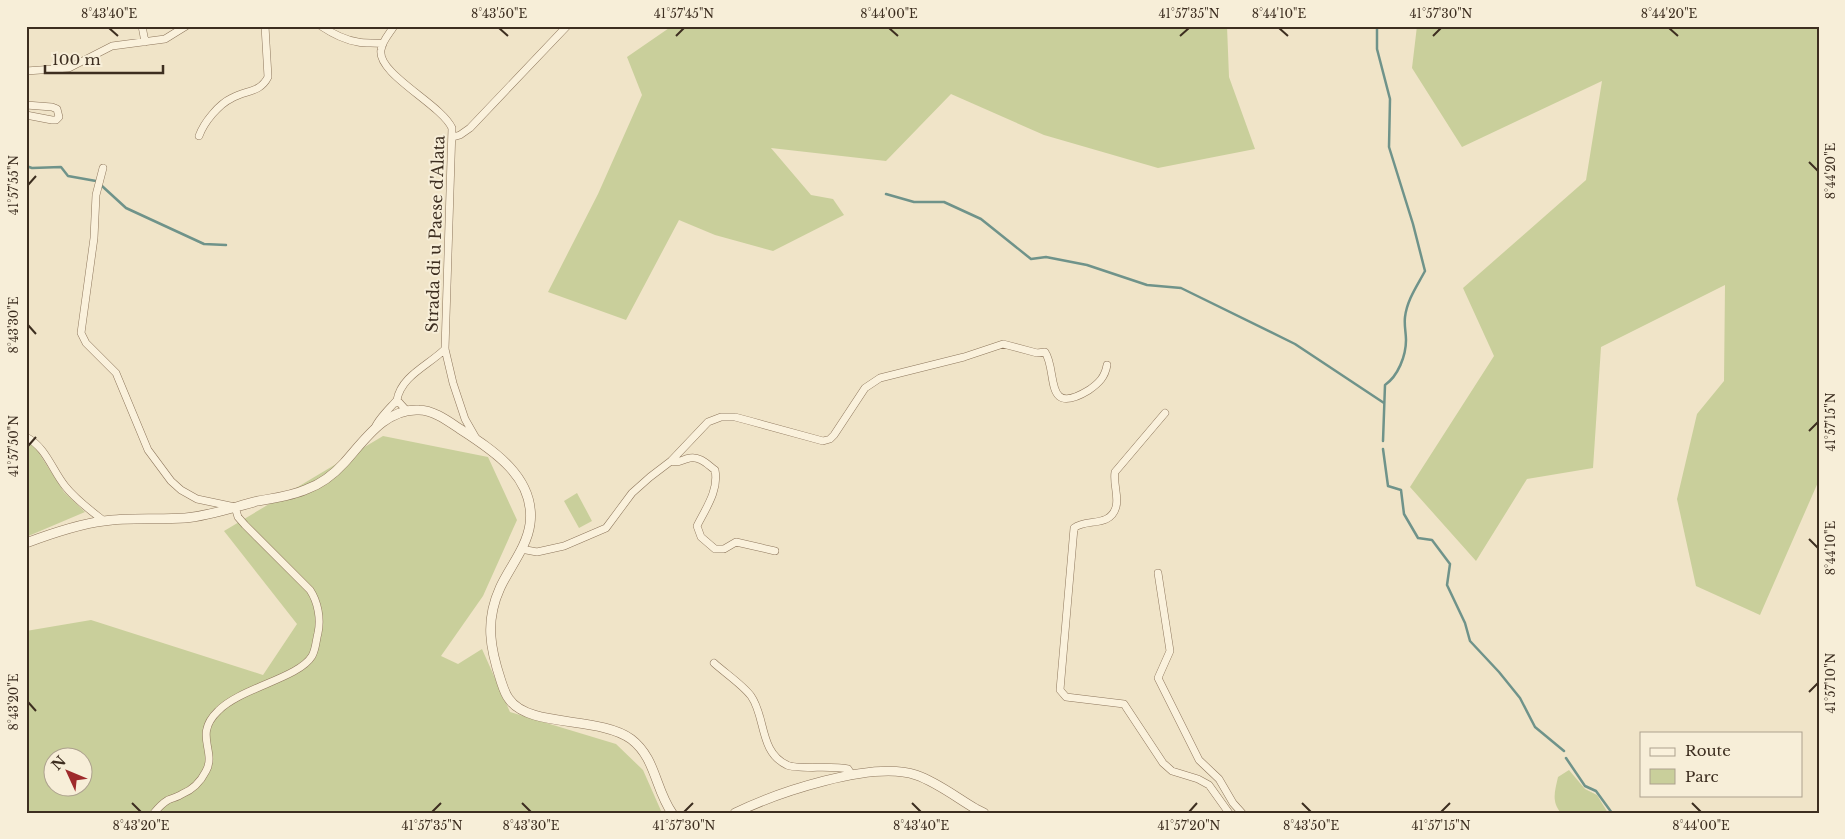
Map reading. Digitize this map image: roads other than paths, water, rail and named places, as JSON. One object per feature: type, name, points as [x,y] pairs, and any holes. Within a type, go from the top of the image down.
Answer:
[{"type":"street","points":[[142,26],[145,42]]},
{"type":"street","points":[[26,71],[70,68],[112,46],[165,39],[186,26]]},
{"type":"street","points":[[199,136],[202,127],[224,103],[232,97],[264,85],[268,77],[265,26]]},
{"type":"street","points":[[321,26],[343,39],[361,43],[374,42],[382,44],[394,26]]},
{"type":"street","points":[[453,137],[460,135],[470,128],[567,26]]},
{"type":"street","name":"Strada di u Paese d'Alata","points":[[382,44],[381,57],[384,63],[406,85],[436,108],[449,121],[452,128],[444,349],[462,410],[478,440]]},
{"type":"street","points":[[26,105],[52,107],[57,109],[59,117],[56,120],[52,120],[26,115]]},
{"type":"street","points":[[103,168],[96,195],[94,238],[81,334],[86,343],[116,373],[148,450],[171,481],[181,490],[197,499],[235,507]]},
{"type":"street","points":[[521,550],[537,552],[564,546],[606,528],[632,494],[671,461],[708,422],[721,417],[735,417],[823,441],[830,439],[864,388],[880,378],[964,357],[1003,344],[1036,353],[1045,352],[1050,359],[1052,383],[1055,390],[1058,395],[1066,398],[1074,398],[1094,386],[1106,373],[1106,365]]},
{"type":"street","points":[[374,430],[376,422],[386,414],[397,400],[398,393],[410,377],[444,349]]},
{"type":"street","points":[[397,400],[406,410]]},
{"type":"street","points":[[26,543],[104,521],[186,518],[306,490],[326,479],[338,469],[374,430],[390,418],[406,410],[428,411],[478,440],[510,466],[520,479],[527,496],[530,509],[530,526],[521,550],[500,587],[490,624],[492,655],[507,698],[518,708],[538,716],[602,726],[630,738],[649,760],[662,796],[672,813]]},
{"type":"street","points":[[1166,413],[1115,472],[1114,482],[1117,499],[1116,508],[1111,516],[1100,522],[1079,524],[1074,528],[1060,690],[1066,697],[1124,704],[1163,763],[1172,771],[1198,779],[1209,785],[1228,813]]},
{"type":"street","points":[[26,437],[36,443],[70,492],[104,521]]},
{"type":"street","points":[[671,461],[677,463],[691,458],[702,460],[715,470],[717,482],[697,526],[701,536],[708,543],[716,549],[724,548],[736,542],[775,551]]},
{"type":"street","points":[[154,813],[168,800],[184,794],[197,784],[206,771],[209,763],[205,732],[209,722],[218,711],[232,699],[302,666],[312,656],[315,646],[320,626],[316,598],[245,525],[238,517],[235,507]]},
{"type":"street","points":[[1158,573],[1170,651],[1158,678],[1199,760],[1219,779],[1233,803],[1242,813]]},
{"type":"street","points":[[714,663],[751,696],[757,707],[764,736],[778,759],[789,766],[848,769],[852,775]]},
{"type":"street","points":[[735,813],[760,801],[852,775],[872,772],[901,772],[916,775],[984,813]]},
{"type":"waterway","points":[[1377,26],[1377,49],[1390,99],[1389,147],[1413,224],[1425,271],[1406,311],[1406,346],[1403,359],[1394,376],[1385,385],[1383,441]]},
{"type":"waterway","points":[[26,166],[32,168],[61,167],[68,176],[96,181]]},
{"type":"waterway","points":[[102,186],[126,208],[204,244],[226,245]]},
{"type":"waterway","points":[[886,194],[914,202],[944,202],[981,219],[1031,259],[1046,257],[1087,265],[1147,285],[1181,288],[1295,344],[1384,403]]},
{"type":"waterway","points":[[1383,449],[1388,486],[1401,490],[1404,514],[1418,538],[1432,540],[1450,564],[1447,585],[1465,623],[1470,641],[1520,698],[1535,727],[1564,751]]},
{"type":"waterway","points":[[1566,758],[1585,786],[1596,791],[1612,813]]}]
